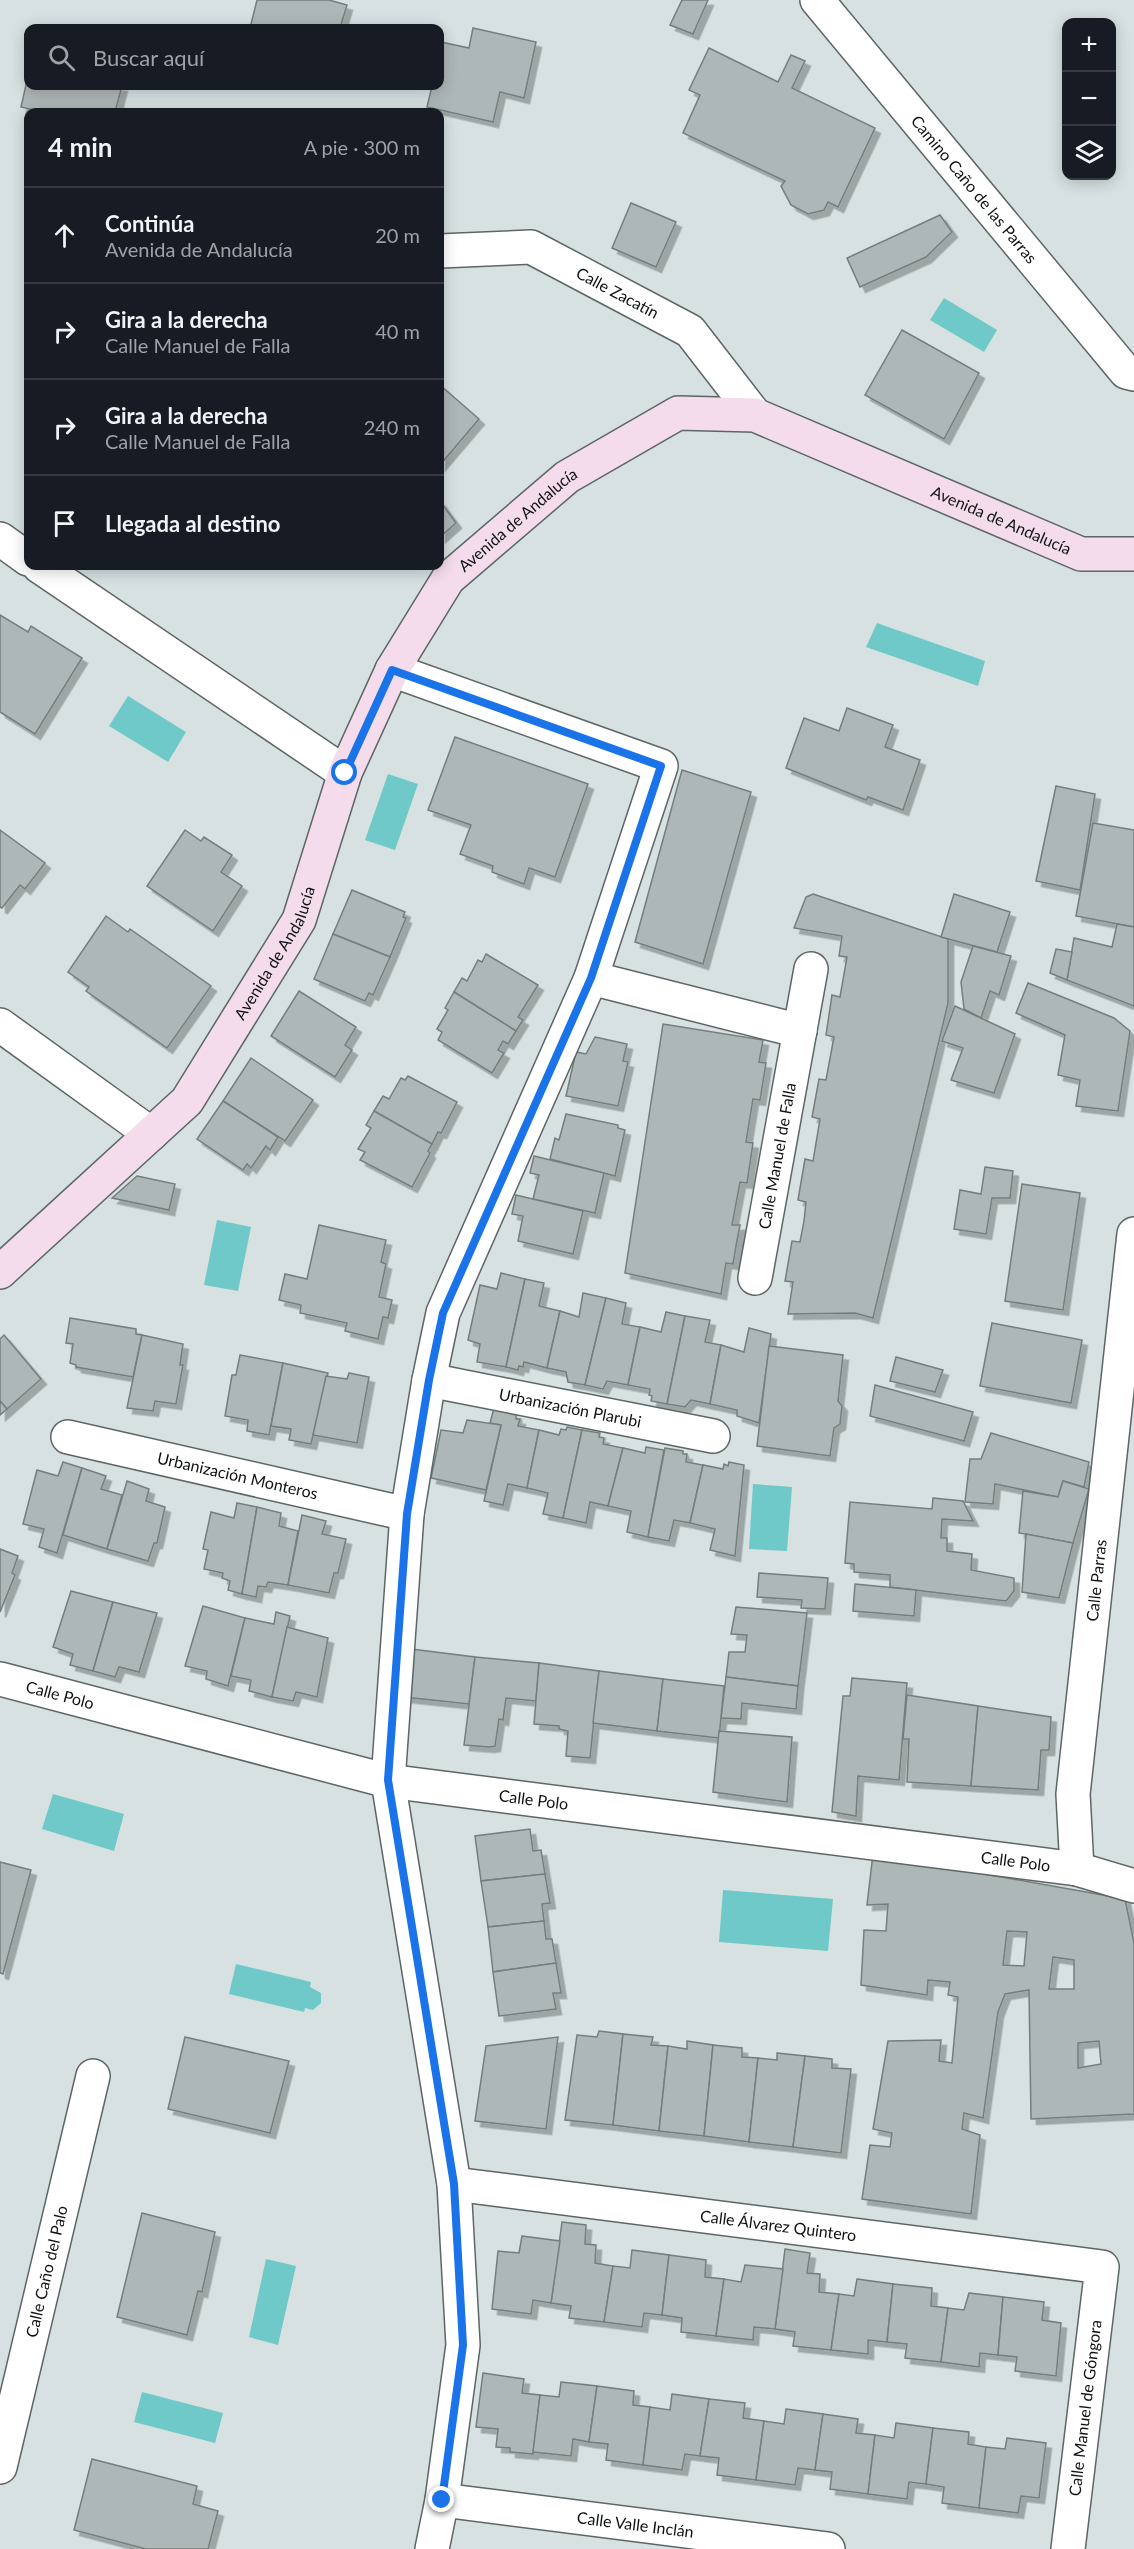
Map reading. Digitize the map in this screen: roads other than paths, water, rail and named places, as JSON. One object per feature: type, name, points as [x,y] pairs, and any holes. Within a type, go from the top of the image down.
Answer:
[{"type":"street","name":"Camino Caño de las Parras","points":[[817,0],[1126,372],[1134,374]]},
{"type":"street","name":"Calle Zacatín","points":[[444,251],[531,247],[690,331],[755,415]]},
{"type":"street","name":"Avenida de Andalucía","points":[[0,1272],[187,1101],[299,920],[345,773],[392,670],[448,579],[567,477],[678,413],[755,415],[1081,554],[1134,554]]},
{"type":"street","points":[[0,539],[24,556]]},
{"type":"street","points":[[45,570],[345,773]]},
{"type":"street","points":[[392,670],[661,766],[591,978],[443,1313],[429,1380],[407,1514],[388,1780],[454,2184],[463,2345],[442,2500],[432,2549]]},
{"type":"street","name":"Calle Manuel de Falla","points":[[755,1278],[811,969]]},
{"type":"street","points":[[591,978],[800,1031]]},
{"type":"street","points":[[0,1025],[152,1134]]},
{"type":"street","name":"Calle Parras","points":[[1077,1869],[1073,1794],[1134,1234]]},
{"type":"street","name":"Urbanización Plarubi","points":[[429,1380],[713,1436]]},
{"type":"street","name":"Urbanización Monteros","points":[[68,1437],[407,1514]]},
{"type":"street","name":"Calle Polo","points":[[0,1679],[388,1780],[1077,1869]]},
{"type":"street","points":[[1077,1869],[1134,1886]]},
{"type":"street","name":"Calle Caño del Palo","points":[[0,2468],[93,2076]]},
{"type":"street","name":"Calle Álvarez Quintero","points":[[454,2184],[1102,2267]]},
{"type":"street","name":"Calle Manuel de Góngora","points":[[1068,2549],[1102,2267]]},
{"type":"street","name":"Calle Valle Inclán","points":[[442,2500],[828,2549]]},
{"type":"water","points":[[944,298],[997,330],[984,352],[930,320]]},
{"type":"water","points":[[877,623],[985,661],[978,686],[866,647]]},
{"type":"water","points":[[128,696],[186,732],[168,762],[109,726]]},
{"type":"water","points":[[388,774],[418,784],[395,850],[365,840]]},
{"type":"water","points":[[217,1220],[251,1227],[238,1291],[204,1285]]},
{"type":"water","points":[[753,1484],[792,1487],[787,1551],[749,1549]]},
{"type":"water","points":[[53,1794],[124,1814],[114,1851],[42,1829]]},
{"type":"water","points":[[723,1890],[833,1899],[828,1951],[719,1942]]},
{"type":"water","points":[[236,1964],[311,1982],[310,1987],[321,1993],[321,2003],[313,2010],[305,2008],[304,2012],[229,1994]]},
{"type":"water","points":[[266,2259],[296,2266],[278,2345],[249,2337]]},
{"type":"water","points":[[142,2392],[223,2413],[215,2443],[134,2422]]}]
